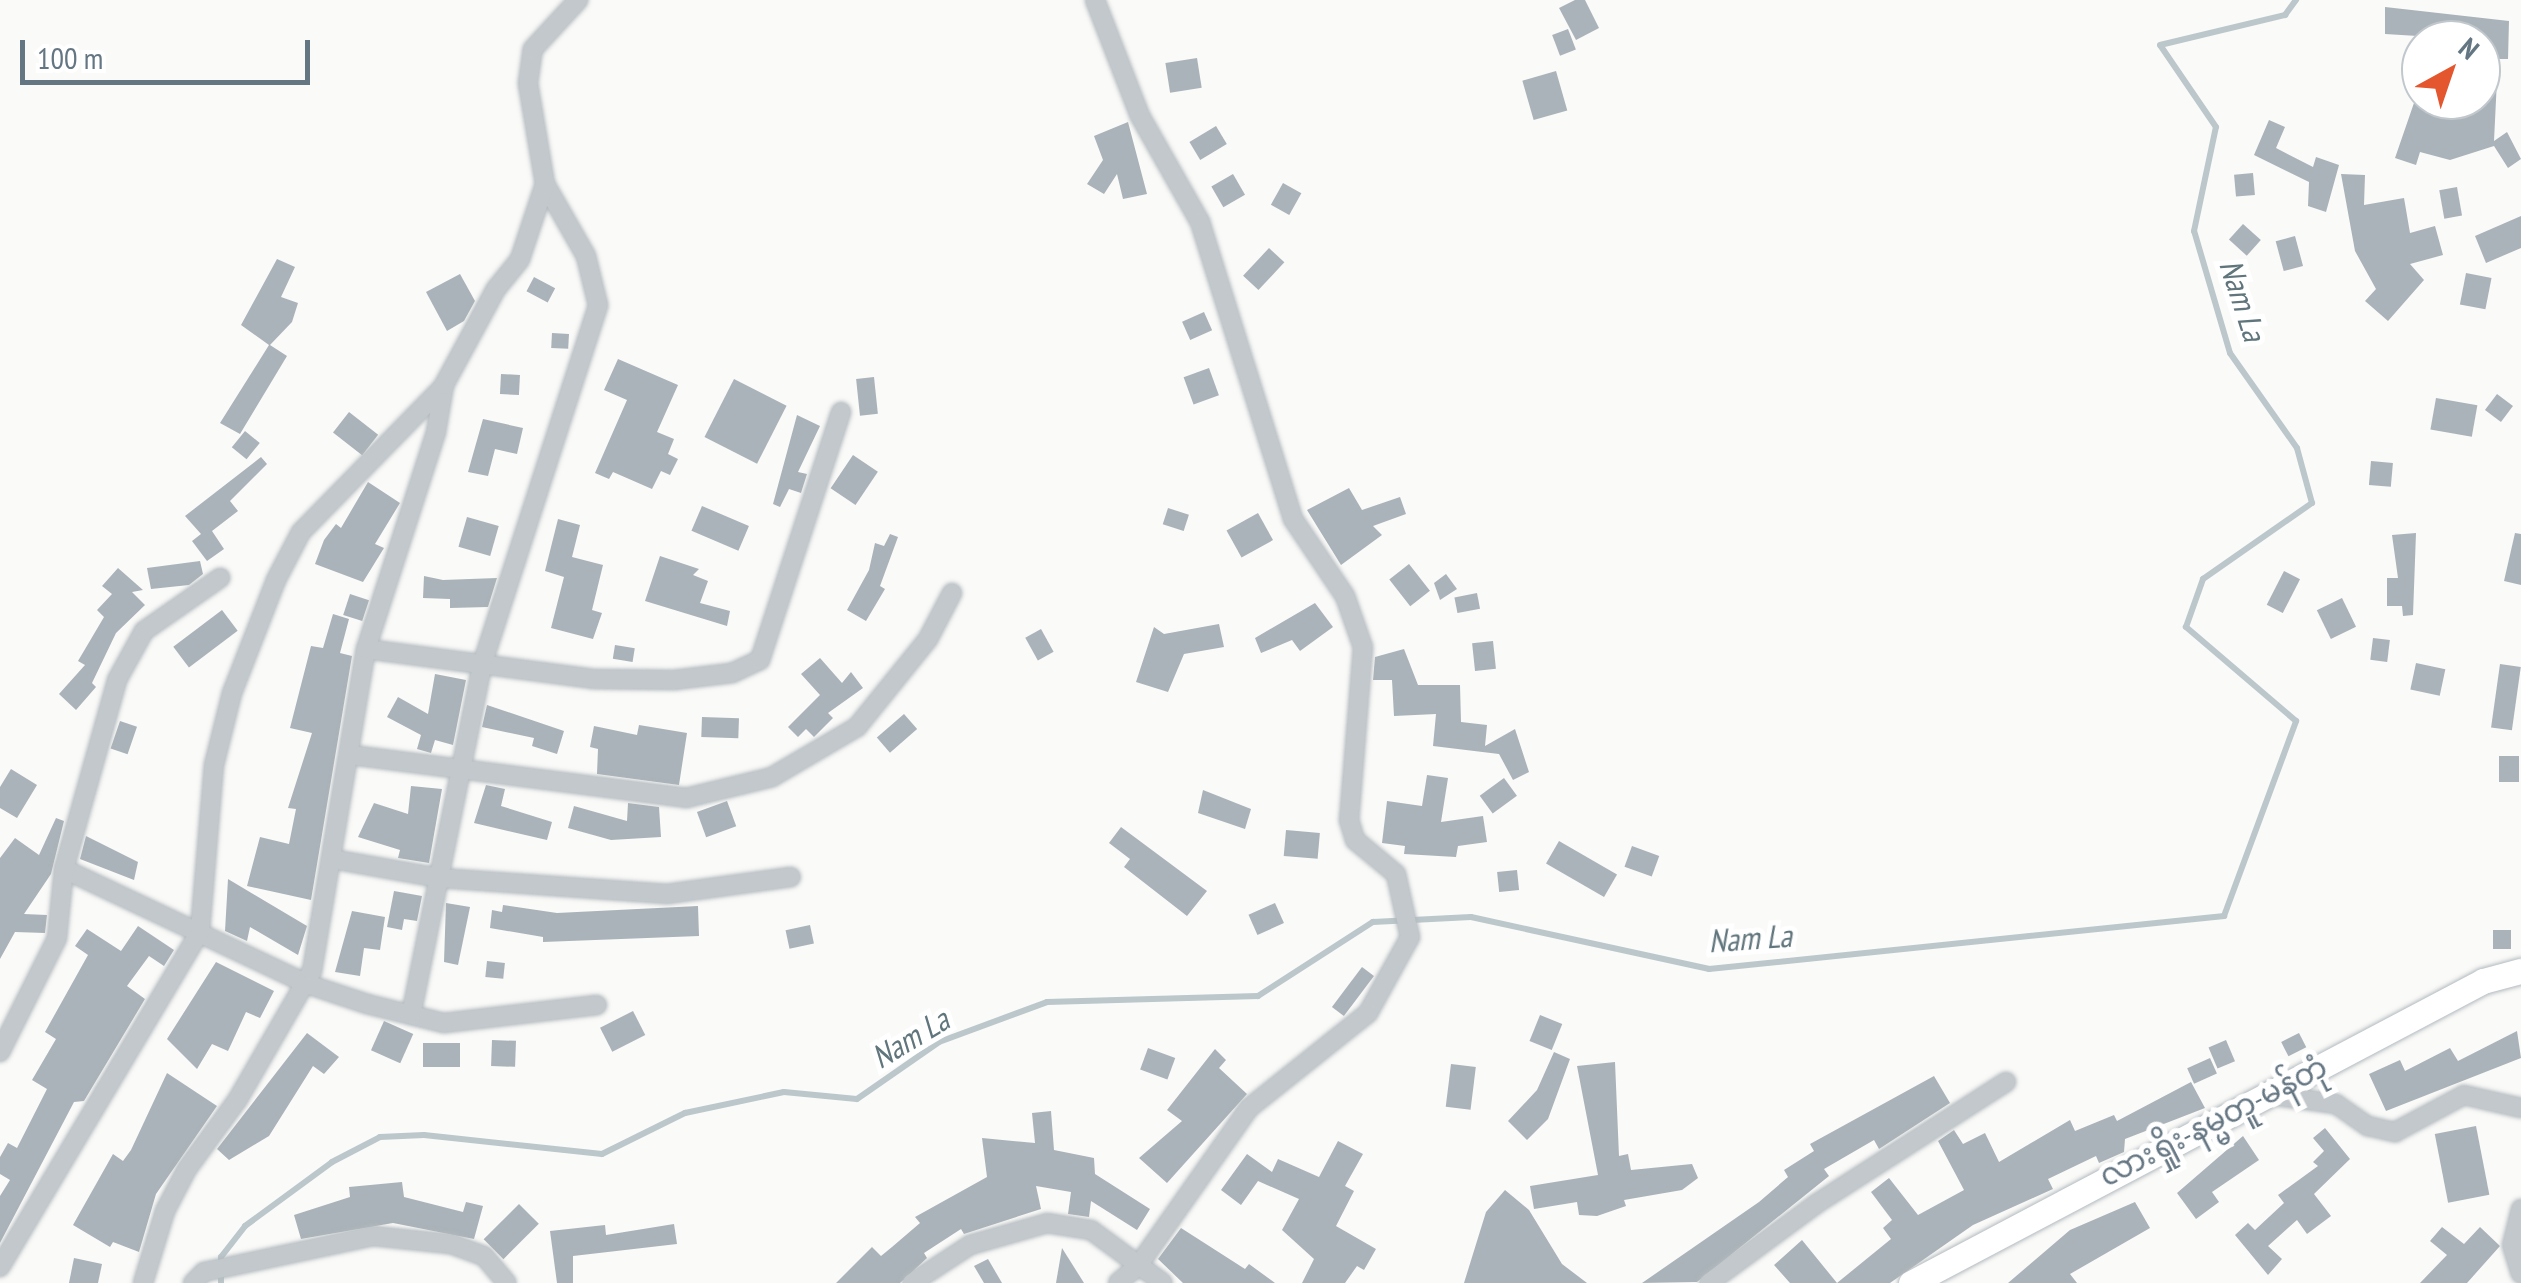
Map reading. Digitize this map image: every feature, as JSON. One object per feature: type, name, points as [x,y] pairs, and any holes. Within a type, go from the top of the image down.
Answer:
[{"type":"main road","name":"လားရှိုး-နမ္မတူ-မန်တုံ","points":[[1911,1283],[2482,981],[2521,971]]},
{"type":"street","points":[[411,1015],[440,878],[456,767],[482,665],[598,306],[586,256],[544,184],[528,83],[533,49],[578,0]]},
{"type":"street","points":[[1095,0],[1140,116],[1200,222],[1292,519],[1345,596],[1363,647],[1350,820],[1355,840],[1396,874],[1409,934],[1368,1013],[1342,1041],[1280,1078],[1249,1108],[1138,1266],[1118,1283]]},
{"type":"street","points":[[0,1266],[200,931],[214,765],[232,694],[276,580],[301,532],[444,385],[496,289],[520,259],[544,184]]},
{"type":"street","points":[[143,1283],[166,1211],[187,1169],[238,1099],[306,984],[352,755],[366,649],[436,432],[444,385]]},
{"type":"street","points":[[366,649],[594,679],[674,680],[732,674],[760,660],[841,412]]},
{"type":"street","points":[[0,1052],[57,938],[64,870],[117,680],[144,630],[220,578]]},
{"type":"street","points":[[352,755],[686,798],[772,777],[856,728],[928,638],[952,594]]},
{"type":"street","points":[[332,859],[440,878],[666,894],[792,878]]},
{"type":"street","points":[[64,870],[306,984],[411,1015],[444,1023],[597,1005]]},
{"type":"street","points":[[1709,1283],[1816,1204],[2006,1082]]},
{"type":"street","points":[[2264,1094],[2336,1104],[2368,1126],[2394,1132],[2464,1095],[2521,1108]]},
{"type":"street","points":[[2521,1209],[2512,1245],[2521,1274]]},
{"type":"street","points":[[912,1283],[970,1245],[1048,1223],[1091,1230],[1163,1283]]},
{"type":"street","points":[[199,1277],[247,1260],[373,1236],[406,1237],[484,1256],[507,1283]]},
{"type":"building","points":[[1585,0],[1599,28],[1576,40],[1559,8]]},
{"type":"building","points":[[2385,7],[2500,20],[2401,20],[2401,35],[2385,34]]},
{"type":"building","points":[[2501,20],[2509,21],[2508,59],[2501,59]]},
{"type":"building","points":[[1568,29],[1576,50],[1560,56],[1552,35]]},
{"type":"building","points":[[1197,58],[1202,88],[1170,93],[1165,63]]},
{"type":"building","points":[[1556,71],[1567,110],[1534,120],[1522,81]]},
{"type":"building","points":[[2269,120],[2285,127],[2276,148],[2313,167],[2316,157],[2339,165],[2326,212],[2308,206],[2309,182],[2254,155]]},
{"type":"building","points":[[2408,120],[2495,120],[2494,141],[2507,132],[2521,159],[2508,168],[2494,146],[2450,160],[2420,152],[2416,165],[2395,158]]},
{"type":"building","points":[[1128,122],[1147,194],[1123,199],[1117,174],[1104,194],[1087,184],[1103,160],[1094,136]]},
{"type":"building","points":[[1216,126],[1227,144],[1200,160],[1189,142]]},
{"type":"building","points":[[2253,173],[2255,195],[2236,197],[2234,175]]},
{"type":"building","points":[[1233,174],[1245,195],[1223,207],[1211,186]]},
{"type":"building","points":[[2341,174],[2365,175],[2364,205],[2404,198],[2410,233],[2435,226],[2443,255],[2410,264],[2424,280],[2388,321],[2365,301],[2376,289],[2355,251]]},
{"type":"building","points":[[1283,183],[1301,193],[1289,215],[1271,205]]},
{"type":"building","points":[[2457,187],[2462,216],[2444,219],[2439,190]]},
{"type":"building","points":[[2521,216],[2521,248],[2486,263],[2475,236]]},
{"type":"building","points":[[2243,224],[2261,240],[2247,256],[2229,240]]},
{"type":"building","points":[[2295,236],[2303,266],[2284,271],[2276,241]]},
{"type":"building","points":[[1269,248],[1284,262],[1258,290],[1243,276]]},
{"type":"building","points":[[277,259],[295,267],[281,297],[298,303],[292,322],[270,345],[287,356],[240,434],[220,423],[269,345],[241,325]]},
{"type":"building","points":[[2466,273],[2492,278],[2485,309],[2460,304]]},
{"type":"building","points":[[460,274],[475,301],[464,321],[447,331],[426,292]]},
{"type":"building","points":[[534,277],[555,288],[548,302],[526,291]]},
{"type":"building","points":[[1204,312],[1212,330],[1190,340],[1182,322]]},
{"type":"building","points":[[552,333],[569,334],[568,349],[551,348]]},
{"type":"building","points":[[618,359],[678,385],[657,432],[674,439],[668,454],[678,459],[670,475],[661,471],[652,489],[613,472],[609,479],[595,473],[627,400],[604,390]]},
{"type":"building","points":[[1209,368],[1219,395],[1194,404],[1184,377]]},
{"type":"building","points":[[501,374],[520,375],[519,395],[500,394]]},
{"type":"building","points":[[874,377],[878,414],[860,416],[856,379]]},
{"type":"building","points":[[734,379],[787,406],[757,464],[704,437]]},
{"type":"building","points":[[2497,394],[2513,406],[2501,422],[2485,410]]},
{"type":"building","points":[[2436,398],[2477,405],[2472,437],[2430,430]]},
{"type":"building","points":[[349,412],[378,435],[362,455],[333,432]]},
{"type":"building","points":[[797,415],[820,426],[798,472],[807,474],[801,493],[789,489],[780,507],[773,504]]},
{"type":"building","points":[[483,419],[523,428],[517,454],[495,449],[488,476],[468,472]]},
{"type":"building","points":[[245,431],[260,443],[247,459],[232,447]]},
{"type":"building","points":[[853,455],[878,472],[856,505],[831,488]]},
{"type":"building","points":[[261,457],[267,464],[230,501],[238,511],[212,531],[224,549],[207,561],[192,541],[201,534],[185,516]]},
{"type":"building","points":[[2371,461],[2393,463],[2391,487],[2369,485]]},
{"type":"building","points":[[368,482],[400,503],[375,544],[384,548],[363,582],[315,564],[324,540],[336,524],[341,528]]},
{"type":"building","points":[[1349,488],[1362,510],[1400,497],[1406,514],[1373,526],[1382,535],[1341,565],[1307,510]]},
{"type":"building","points":[[702,506],[749,526],[738,551],[691,531]]},
{"type":"building","points":[[1168,508],[1189,515],[1184,531],[1163,524]]},
{"type":"building","points":[[1258,513],[1273,540],[1242,558],[1227,530]]},
{"type":"building","points":[[467,517],[499,526],[490,556],[458,547]]},
{"type":"building","points":[[558,519],[580,525],[572,557],[603,565],[592,610],[602,613],[593,639],[551,628],[564,577],[545,571]]},
{"type":"building","points":[[2416,533],[2413,615],[2403,616],[2402,606],[2387,606],[2387,578],[2398,578],[2392,535]]},
{"type":"building","points":[[2515,533],[2521,534],[2521,585],[2504,581]]},
{"type":"building","points":[[890,534],[898,537],[880,586],[885,589],[866,621],[847,610],[869,570],[875,543],[884,546]]},
{"type":"building","points":[[660,556],[699,569],[693,575],[708,581],[700,603],[730,611],[727,626],[645,601]]},
{"type":"building","points":[[200,561],[203,574],[189,585],[151,589],[147,568]]},
{"type":"building","points":[[1409,564],[1430,591],[1410,606],[1389,579]]},
{"type":"building","points":[[118,568],[143,590],[132,592],[145,605],[116,633],[92,683],[96,687],[76,710],[59,694],[85,665],[78,661],[104,617],[97,610],[112,594],[102,586]]},
{"type":"building","points":[[2284,571],[2300,579],[2283,613],[2267,605]]},
{"type":"building","points":[[1446,574],[1457,589],[1440,600],[1434,583]]},
{"type":"building","points":[[424,576],[443,580],[497,578],[488,607],[450,608],[450,599],[423,598]]},
{"type":"building","points":[[1477,593],[1480,609],[1457,613],[1454,597]]},
{"type":"building","points":[[350,594],[369,600],[362,621],[343,615]]},
{"type":"building","points":[[2342,598],[2356,627],[2331,639],[2317,610]]},
{"type":"building","points":[[1315,603],[1333,627],[1300,651],[1292,640],[1261,653],[1255,638]]},
{"type":"building","points":[[222,610],[238,631],[189,667],[173,647]]},
{"type":"building","points":[[333,614],[349,619],[340,653],[352,656],[311,900],[247,886],[260,837],[289,844],[296,809],[288,808],[312,733],[290,728],[311,646],[323,648]]},
{"type":"building","points":[[1219,624],[1224,647],[1184,654],[1168,692],[1136,682],[1154,627],[1164,634]]},
{"type":"building","points":[[1041,629],[1054,652],[1038,660],[1025,638]]},
{"type":"building","points":[[2373,638],[2390,640],[2387,662],[2370,660]]},
{"type":"building","points":[[1493,641],[1496,669],[1475,671],[1472,643]]},
{"type":"building","points":[[615,645],[635,648],[633,662],[613,659]]},
{"type":"building","points":[[1404,649],[1418,685],[1460,685],[1461,722],[1487,725],[1485,746],[1515,729],[1529,772],[1513,780],[1499,754],[1433,746],[1436,714],[1394,716],[1392,680],[1373,680],[1375,657]]},
{"type":"building","points":[[820,658],[842,683],[851,672],[863,688],[828,713],[833,718],[814,737],[806,729],[798,737],[788,727],[820,695],[801,674]]},
{"type":"building","points":[[2416,663],[2445,669],[2440,696],[2410,689]]},
{"type":"building","points":[[2500,664],[2521,667],[2512,730],[2491,727]]},
{"type":"building","points":[[435,674],[466,680],[453,745],[435,740],[431,753],[417,749],[421,735],[387,717],[398,697],[428,714]]},
{"type":"building","points":[[487,705],[564,731],[557,754],[532,746],[534,738],[482,727]]},
{"type":"building","points":[[904,714],[917,729],[890,753],[877,738]]},
{"type":"building","points":[[702,717],[739,718],[738,738],[701,737]]},
{"type":"building","points":[[120,721],[137,727],[128,754],[111,748]]},
{"type":"building","points":[[639,725],[687,733],[679,785],[597,774],[598,749],[590,747],[594,726],[637,735]]},
{"type":"building","points":[[2499,756],[2519,756],[2519,782],[2499,782]]},
{"type":"building","points":[[11,769],[37,785],[17,818],[0,808],[0,787]]},
{"type":"building","points":[[1427,775],[1448,778],[1441,822],[1483,816],[1487,842],[1458,846],[1456,857],[1404,854],[1405,846],[1382,843],[1387,801],[1422,806]]},
{"type":"building","points":[[1504,778],[1517,796],[1493,813],[1480,796]]},
{"type":"building","points":[[486,785],[505,789],[501,806],[552,822],[547,840],[474,823]]},
{"type":"building","points":[[411,786],[442,789],[429,863],[398,858],[400,850],[358,837],[374,803],[408,814]]},
{"type":"building","points":[[1203,790],[1251,809],[1245,829],[1198,813]]},
{"type":"building","points":[[727,801],[736,826],[706,837],[697,812]]},
{"type":"building","points":[[628,803],[659,807],[661,837],[611,840],[568,828],[574,806],[627,821]]},
{"type":"building","points":[[56,818],[64,821],[51,874],[24,914],[47,915],[45,933],[15,932],[0,959],[0,858],[15,838],[39,855]]},
{"type":"building","points":[[1121,827],[1207,891],[1187,916],[1124,867],[1130,859],[1109,843]]},
{"type":"building","points":[[1286,830],[1320,833],[1318,859],[1284,856]]},
{"type":"building","points":[[86,836],[138,862],[134,880],[80,859]]},
{"type":"building","points":[[1559,841],[1617,874],[1604,897],[1546,864]]},
{"type":"building","points":[[1632,846],[1659,856],[1652,877],[1624,867]]},
{"type":"building","points":[[1517,870],[1519,890],[1499,892],[1497,872]]},
{"type":"building","points":[[228,879],[307,926],[298,955],[250,927],[247,941],[225,931]]},
{"type":"building","points":[[394,891],[422,896],[417,921],[404,919],[402,930],[387,927]]},
{"type":"building","points":[[446,903],[470,907],[458,965],[444,962]]},
{"type":"building","points":[[1275,903],[1284,923],[1257,935],[1249,915]]},
{"type":"building","points":[[503,905],[557,913],[698,906],[699,936],[543,942],[543,937],[490,928],[492,910],[502,912]]},
{"type":"building","points":[[352,911],[385,917],[380,950],[364,948],[360,976],[335,972]]},
{"type":"building","points":[[810,925],[814,944],[789,949],[786,930]]},
{"type":"building","points":[[138,926],[174,950],[164,966],[149,956],[127,986],[145,999],[84,1101],[74,1102],[0,1243],[0,1196],[10,1180],[0,1174],[0,1157],[8,1143],[17,1148],[47,1089],[32,1080],[56,1039],[45,1032],[88,955],[75,946],[87,929],[121,951]]},
{"type":"building","points":[[2493,930],[2511,930],[2511,949],[2493,949]]},
{"type":"building","points":[[487,961],[505,963],[503,979],[485,977]]},
{"type":"building","points":[[216,962],[274,991],[260,1018],[246,1012],[228,1051],[212,1044],[197,1069],[167,1039]]},
{"type":"building","points":[[1362,967],[1374,976],[1344,1016],[1332,1007]]},
{"type":"building","points":[[633,1011],[645,1035],[612,1052],[600,1028]]},
{"type":"building","points":[[1540,1015],[1562,1024],[1552,1050],[1530,1041]]},
{"type":"building","points":[[384,1021],[413,1034],[400,1063],[371,1050]]},
{"type":"building","points":[[2517,1031],[2521,1058],[2386,1111],[2369,1074],[2400,1060],[2405,1071],[2450,1048],[2458,1061]]},
{"type":"building","points":[[307,1033],[339,1057],[324,1074],[313,1066],[269,1136],[229,1160],[217,1149]]},
{"type":"building","points":[[2299,1033],[2306,1047],[2288,1056],[2281,1042]]},
{"type":"building","points":[[492,1040],[516,1041],[515,1067],[491,1066]]},
{"type":"building","points":[[2226,1040],[2235,1061],[2217,1069],[2209,1047]]},
{"type":"building","points":[[423,1043],[460,1043],[460,1067],[423,1067]]},
{"type":"building","points":[[1148,1048],[1175,1058],[1167,1080],[1140,1070]]},
{"type":"building","points":[[1215,1049],[1226,1060],[1219,1068],[1247,1094],[1167,1183],[1139,1158],[1182,1121],[1167,1110]]},
{"type":"building","points":[[1554,1052],[1570,1059],[1548,1119],[1527,1140],[1508,1121],[1537,1090]]},
{"type":"building","points":[[2210,1058],[2217,1074],[2194,1084],[2187,1068]]},
{"type":"building","points":[[1615,1062],[1619,1156],[1628,1154],[1631,1170],[1692,1164],[1698,1178],[1682,1190],[1624,1200],[1626,1206],[1597,1216],[1579,1215],[1577,1202],[1534,1209],[1530,1186],[1598,1175],[1577,1066]]},
{"type":"building","points":[[1451,1064],[1476,1067],[1471,1110],[1446,1107]]},
{"type":"building","points":[[167,1073],[217,1106],[156,1194],[139,1252],[113,1242],[110,1247],[73,1225],[113,1154],[123,1161],[131,1150]]},
{"type":"building","points":[[1934,1076],[1950,1103],[1879,1149],[1874,1140],[1824,1169],[1829,1176],[1697,1282],[1642,1283],[1759,1202],[1788,1177],[1784,1170],[1814,1151],[1810,1144]]},
{"type":"building","points":[[2191,1082],[2205,1108],[2125,1139],[2124,1152],[2099,1163],[2096,1156],[2048,1179],[2053,1189],[1973,1225],[1890,1283],[1837,1283],[1891,1239],[1883,1228],[1892,1220],[1871,1192],[1889,1178],[1918,1215],[1964,1190],[1938,1141],[1954,1130],[1963,1144],[1985,1133],[1999,1162],[2070,1120],[2075,1131],[2114,1115],[2117,1121]]},
{"type":"building","points":[[1051,1111],[1054,1150],[1094,1158],[1095,1174],[1150,1209],[1137,1230],[1091,1201],[1089,1217],[1068,1214],[1071,1192],[1036,1186],[1041,1209],[964,1234],[961,1229],[924,1253],[927,1258],[900,1283],[836,1283],[872,1247],[881,1256],[920,1223],[915,1217],[987,1177],[982,1138],[1035,1143],[1032,1113]]},
{"type":"building","points":[[2476,1126],[2489,1195],[2448,1203],[2435,1134]]},
{"type":"building","points":[[2325,1128],[2350,1159],[2314,1194],[2331,1216],[2307,1234],[2297,1220],[2268,1246],[2282,1259],[2268,1275],[2235,1235],[2248,1223],[2255,1230],[2284,1203],[2278,1195],[2318,1166],[2313,1162],[2324,1151],[2313,1138]]},
{"type":"building","points":[[2243,1136],[2259,1160],[2212,1192],[2219,1202],[2196,1219],[2177,1193]]},
{"type":"building","points":[[1338,1141],[1363,1154],[1345,1186],[1354,1191],[1336,1226],[1376,1249],[1364,1270],[1357,1266],[1345,1283],[1302,1283],[1314,1259],[1282,1230],[1299,1199],[1258,1181],[1241,1205],[1221,1190],[1247,1154],[1272,1172],[1278,1159],[1319,1177]]},
{"type":"building","points":[[402,1182],[404,1197],[463,1212],[466,1202],[483,1206],[474,1239],[393,1223],[301,1239],[294,1215],[350,1197],[349,1187]]},
{"type":"building","points":[[1505,1190],[1529,1210],[1562,1264],[1587,1283],[1464,1283],[1486,1212]]},
{"type":"building","points":[[2135,1202],[2150,1228],[2070,1274],[2077,1283],[2008,1283],[2070,1230]]},
{"type":"building","points":[[519,1204],[539,1224],[503,1259],[484,1239]]},
{"type":"building","points":[[674,1224],[677,1244],[573,1256],[573,1283],[557,1283],[550,1231],[605,1225],[606,1235]]},
{"type":"building","points":[[2442,1227],[2464,1244],[2480,1227],[2500,1246],[2467,1283],[2420,1283],[2447,1255],[2430,1241]]},
{"type":"building","points":[[1181,1228],[1245,1269],[1249,1264],[1275,1283],[1183,1283],[1158,1259]]},
{"type":"building","points":[[1802,1240],[1837,1283],[1790,1283],[1774,1265]]},
{"type":"building","points":[[1062,1248],[1084,1283],[1056,1283]]},
{"type":"building","points":[[74,1258],[102,1264],[98,1283],[69,1283]]},
{"type":"building","points":[[988,1259],[1002,1283],[984,1283],[974,1266]]},
{"type":"waterway","name":"Nam La","points":[[221,1283],[221,1257],[245,1226],[332,1162],[380,1137],[424,1135],[602,1154],[685,1113],[784,1092],[857,1099],[939,1042],[1047,1002],[1258,996],[1373,922],[1471,917],[1709,969],[2224,916],[2296,721],[2186,627],[2203,579],[2312,503],[2297,448],[2230,353],[2194,231],[2216,127],[2160,45],[2285,15],[2296,0]]}]
